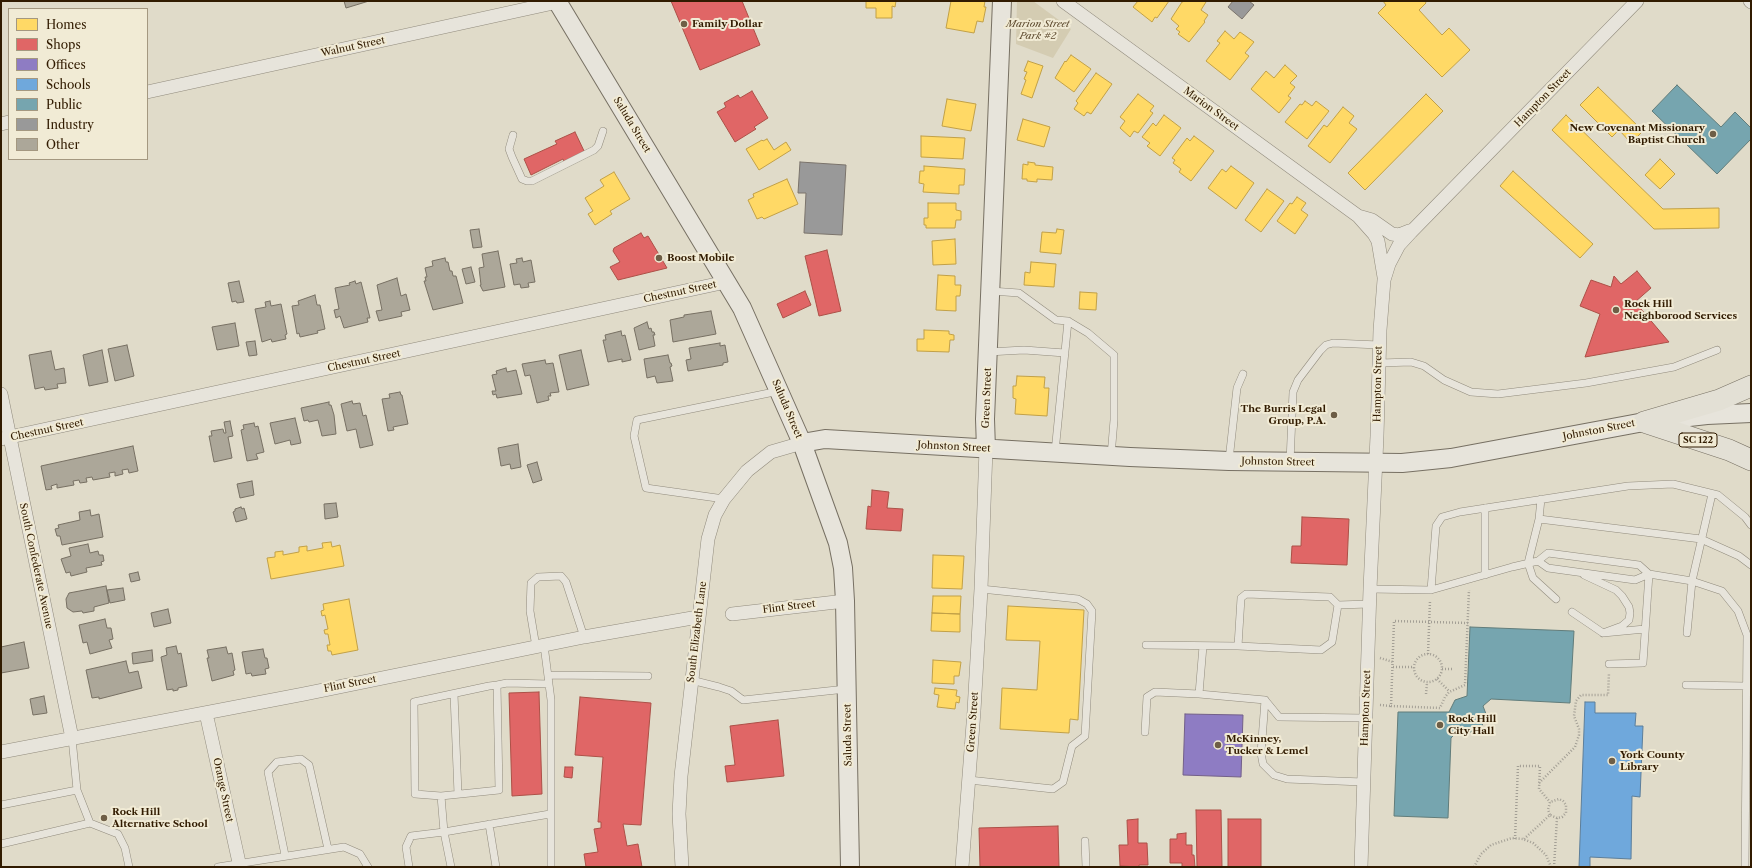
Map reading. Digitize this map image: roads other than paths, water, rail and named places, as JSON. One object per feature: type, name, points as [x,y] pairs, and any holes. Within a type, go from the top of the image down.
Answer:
[{"type":"main road","name":"Saluda Street","points":[[558,1],[742,308],[802,443],[838,543],[843,568],[845,600],[850,867]]},
{"type":"main road","name":"Green Street","points":[[986,449],[985,419],[1002,1]]},
{"type":"main road","points":[[1644,422],[1719,400],[1751,386]]},
{"type":"main road","name":"Johnston Street","points":[[802,443],[824,439],[1110,456],[1290,463],[1376,464],[1451,458],[1644,422],[1707,415],[1751,413]]},
{"type":"main road","name":"SC 122","points":[[1644,422],[1729,450],[1751,460]]},
{"type":"street","name":"Walnut Street","points":[[148,92],[558,1]]},
{"type":"street","name":"Marion Street","points":[[1063,1],[1358,216],[1374,234],[1378,241],[1384,280]]},
{"type":"street","name":"Hampton Street","points":[[1361,867],[1369,604],[1384,280],[1393,254],[1411,232],[1637,1]]},
{"type":"street","name":"Marion Street","points":[[1358,216],[1372,220],[1392,234],[1399,235],[1409,231],[1411,232]]},
{"type":"street","name":"Chestnut Street","points":[[5,438],[726,282]]},
{"type":"street","name":"South Confederate Avenue","points":[[1,394],[5,438],[72,738]]},
{"type":"street","name":"South Elizabeth Lane","points":[[682,867],[680,807],[691,680],[708,539],[715,515],[724,499],[747,471],[762,458],[779,448],[802,443]]},
{"type":"street","name":"Green Street","points":[[962,867],[981,589],[986,449]]},
{"type":"street","name":"Flint Street","points":[[732,614],[845,600]]},
{"type":"street","name":"Flint Street","points":[[1,752],[206,713],[584,637],[698,616]]},
{"type":"street","name":"Orange Street","points":[[206,713],[240,865]]},
{"type":"lane","points":[[513,135],[509,149],[512,157],[522,179],[532,181],[594,150],[598,146],[603,131]]},
{"type":"lane","points":[[991,291],[1019,294],[1056,320],[1068,321],[1088,332],[1114,355],[1114,420],[1110,456]]},
{"type":"lane","points":[[1055,453],[1068,321]]},
{"type":"lane","points":[[1290,463],[1293,392],[1298,380],[1326,345],[1333,343],[1380,344]]},
{"type":"lane","points":[[988,352],[1024,350],[1065,353]]},
{"type":"lane","points":[[1380,363],[1411,362],[1424,366],[1444,380],[1471,392],[1498,394],[1586,383],[1674,367],[1717,350]]},
{"type":"lane","points":[[1229,461],[1237,388],[1243,374]]},
{"type":"lane","points":[[724,499],[646,488],[634,436],[637,420],[779,391]]},
{"type":"lane","points":[[1431,590],[1436,526],[1442,518],[1460,512],[1628,486],[1673,484],[1718,495],[1745,517],[1751,525]]},
{"type":"lane","points":[[1687,633],[1692,581],[1712,494]]},
{"type":"lane","points":[[1541,500],[1539,519],[1528,563],[1533,578],[1556,599]]},
{"type":"lane","points":[[1485,508],[1485,574]]},
{"type":"lane","points":[[1539,519],[1701,539],[1740,556],[1751,565]]},
{"type":"lane","points":[[1370,589],[1431,590],[1485,574],[1538,561],[1548,553],[1639,565],[1649,574]]},
{"type":"lane","points":[[1538,561],[1548,568],[1580,573],[1635,580],[1649,574],[1692,581],[1722,591],[1738,611],[1747,635],[1749,648],[1746,686],[1749,698],[1745,867]]},
{"type":"lane","points":[[1580,573],[1616,590],[1629,607],[1629,620],[1622,626],[1603,633]]},
{"type":"lane","points":[[1609,664],[1643,663],[1649,574]]},
{"type":"lane","points":[[551,867],[551,700],[548,675],[530,611],[531,583],[538,578],[560,576],[566,582],[584,637]]},
{"type":"lane","points":[[969,780],[1053,789],[1062,782],[1072,746],[1085,736],[1092,611],[1087,604],[1078,599],[981,589]]},
{"type":"lane","points":[[1238,646],[1241,598],[1246,594],[1330,597],[1338,605],[1369,604]]},
{"type":"lane","points":[[1146,646],[1238,646],[1321,650],[1332,642],[1338,605]]},
{"type":"lane","points":[[1572,612],[1603,633],[1645,629]]},
{"type":"lane","points":[[1199,694],[1203,646]]},
{"type":"lane","points":[[548,675],[648,676]]},
{"type":"lane","points":[[691,680],[725,689],[743,700],[847,689]]},
{"type":"lane","points":[[497,685],[499,790],[441,796],[415,794],[414,702],[454,694],[497,685],[507,683],[549,684]]},
{"type":"lane","points":[[1686,685],[1746,686]]},
{"type":"lane","points":[[1145,732],[1147,697],[1155,692],[1265,700],[1279,717],[1365,718]]},
{"type":"lane","points":[[454,694],[458,794]]},
{"type":"lane","points":[[1265,700],[1261,754],[1263,764],[1274,775],[1287,779],[1363,782]]},
{"type":"lane","points":[[72,738],[77,790],[90,823]]},
{"type":"lane","points":[[285,855],[268,772],[277,762],[301,759],[309,765],[328,849]]},
{"type":"lane","points":[[1,805],[77,790]]},
{"type":"lane","points":[[441,796],[444,832],[451,867]]},
{"type":"lane","points":[[409,867],[406,847],[411,836],[444,832],[550,814]]},
{"type":"lane","points":[[1,844],[90,823],[118,834],[125,848],[129,867]]},
{"type":"lane","points":[[489,824],[496,867]]},
{"type":"lane","points":[[1085,841],[1086,867]]},
{"type":"lane","points":[[218,867],[240,865],[285,855],[344,847],[360,854],[368,867]]},
{"type":"place","name":"Family Dollar","points":[[684,24]]},
{"type":"place","name":"New Covenant Missionary Baptist Church","points":[[1713,134]]},
{"type":"place","name":"Boost Mobile","points":[[659,258]]},
{"type":"place","name":"Rock Hill Neighborood Services","points":[[1616,310]]},
{"type":"place","name":"The Burris Legal Group, P.A.","points":[[1334,415]]},
{"type":"place","name":"Rock Hill City Hall","points":[[1440,725]]},
{"type":"place","name":"McKinney, Tucker & Lemel","points":[[1218,745]]},
{"type":"place","name":"York County Library","points":[[1612,761]]},
{"type":"place","name":"Rock Hill Alternative School","points":[[104,818]]},
{"type":"park label","name":"Marion Street Park #2","points":[[1038,30]]}]
